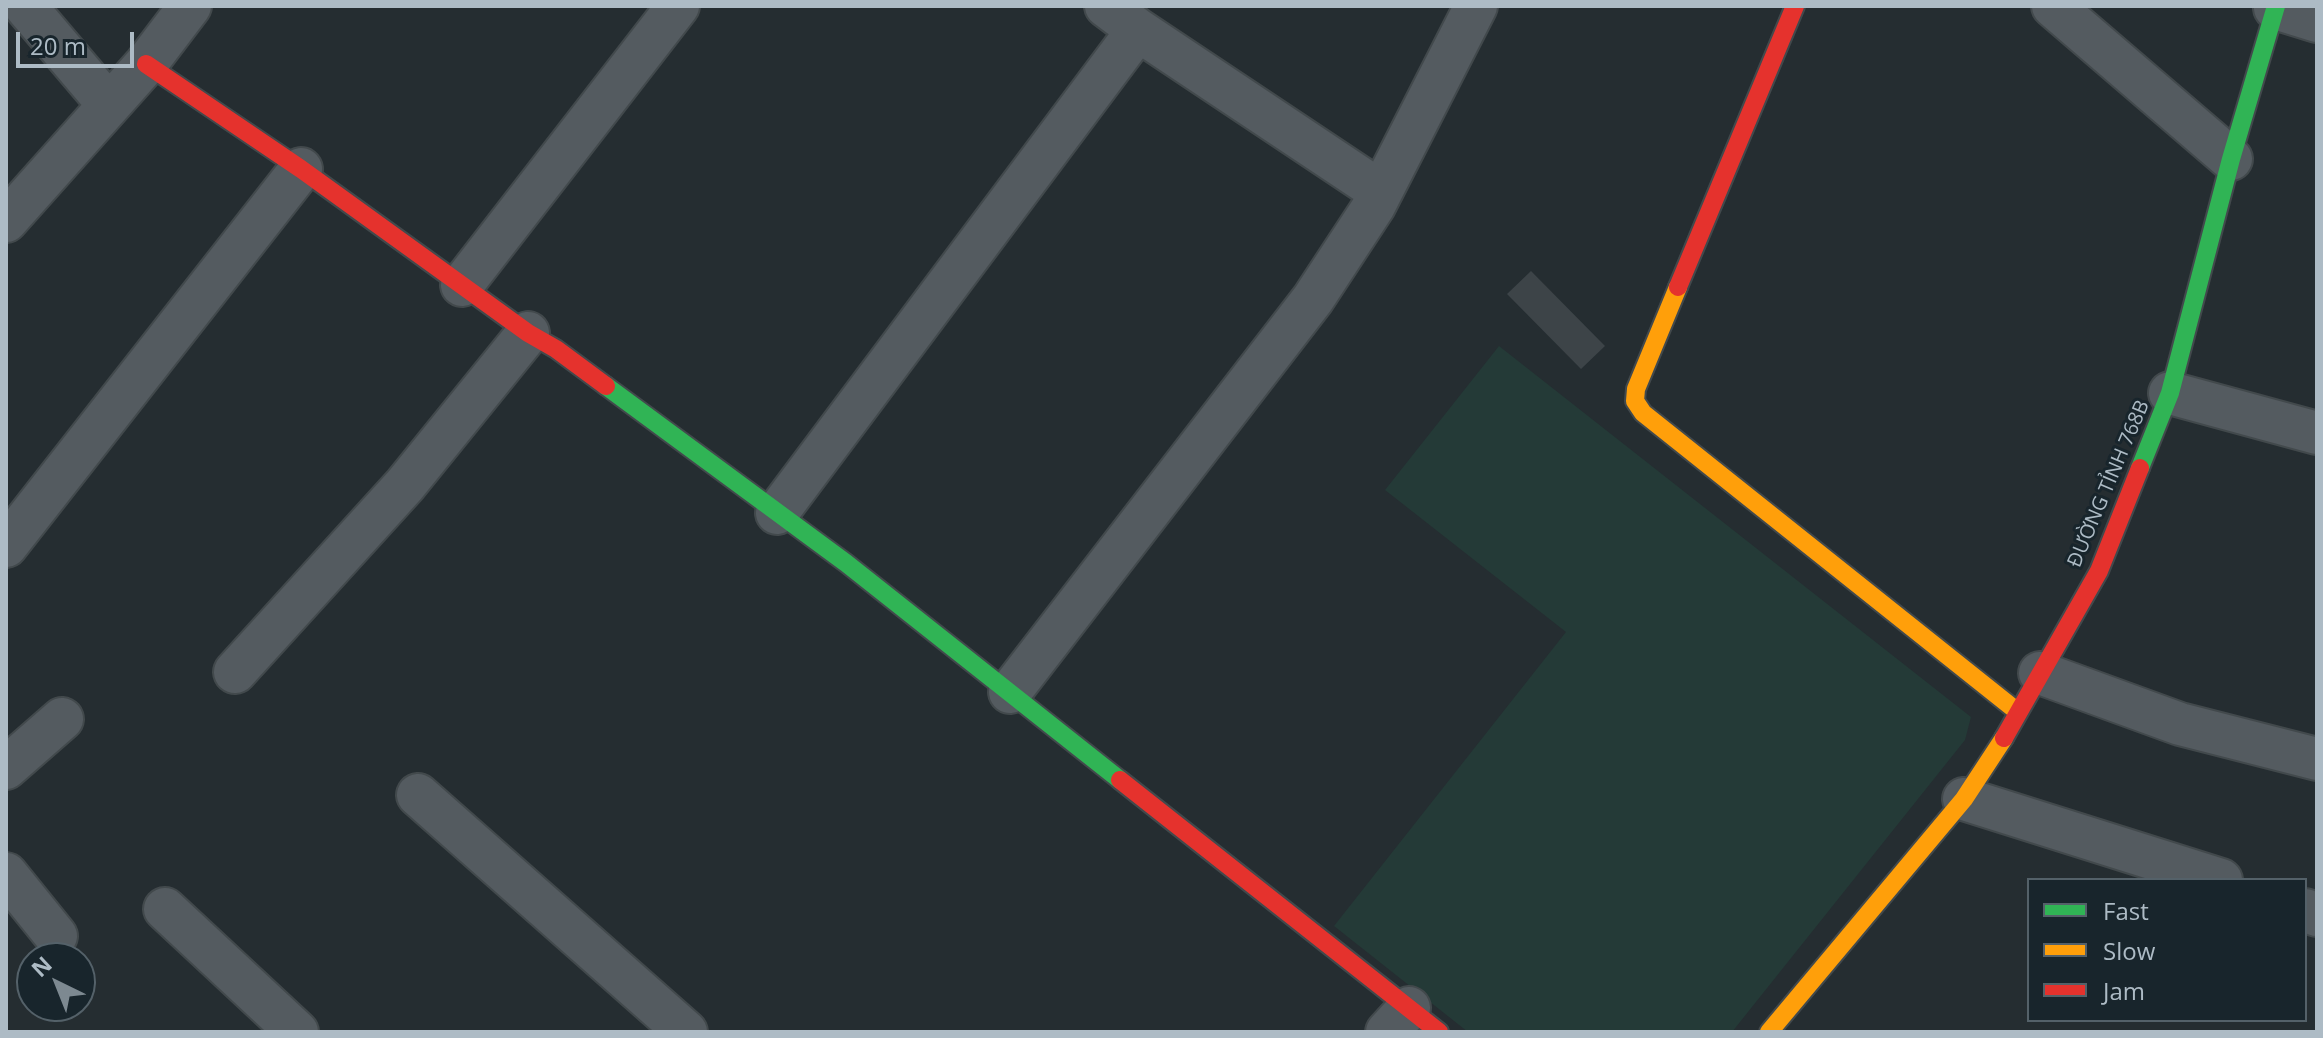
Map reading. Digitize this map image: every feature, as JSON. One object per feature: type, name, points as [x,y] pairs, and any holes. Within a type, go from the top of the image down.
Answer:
[{"type":"street","points":[[25,6],[109,105]]},
{"type":"street","points":[[8,213],[146,64],[190,6]]},
{"type":"street","points":[[462,285],[678,6]]},
{"type":"street","points":[[1010,692],[1313,299],[1381,192],[1476,6]]},
{"type":"street","points":[[1795,6],[1636,389],[1635,401],[1643,413],[2018,712]]},
{"type":"street","points":[[2053,6],[2231,159]]},
{"type":"street","points":[[2275,7],[2317,21]]},
{"type":"street","name":"ĐƯỜNG TỈNH 768B","points":[[1769,1032],[1964,799],[1998,749],[2099,571],[2170,393],[2231,159],[2275,7]]},
{"type":"street","points":[[777,513],[1122,18],[1381,192]]},
{"type":"street","points":[[146,64],[301,169],[528,333],[556,349],[846,563],[1010,692],[1412,1024]]},
{"type":"street","points":[[6,546],[301,169]]},
{"type":"street","points":[[235,672],[405,485],[528,333]]},
{"type":"street","points":[[2170,393],[2317,433]]},
{"type":"street","points":[[2040,673],[2180,724],[2317,759]]},
{"type":"street","points":[[6,768],[62,719]]},
{"type":"street","points":[[418,795],[686,1032]]},
{"type":"street","points":[[1964,799],[2215,878]]},
{"type":"street","points":[[6,874],[56,936]]},
{"type":"street","points":[[165,909],[297,1032]]},
{"type":"green space","points":[[1499,346],[1971,717],[1965,740],[1732,1032],[1468,1032],[1334,926],[1566,632],[1385,490]]},
{"type":"building","points":[[1531,271],[1605,346],[1581,369],[1507,294]]},
{"type":"traffic: fast","points":[[2140,468],[2170,393],[2231,159],[2276,6]]},
{"type":"traffic: fast","points":[[606,386],[846,563],[1120,780]]},
{"type":"traffic: slow","points":[[1678,287],[1636,389],[1635,401],[1643,413],[2018,712]]},
{"type":"traffic: slow","points":[[1769,1032],[1964,799],[2004,738]]},
{"type":"traffic: jam","points":[[1678,287],[1795,6]]},
{"type":"traffic: jam","points":[[146,64],[301,169],[606,386]]},
{"type":"traffic: jam","points":[[2004,738],[2099,571],[2140,468]]},
{"type":"traffic: jam","points":[[1120,780],[1439,1032]]}]
